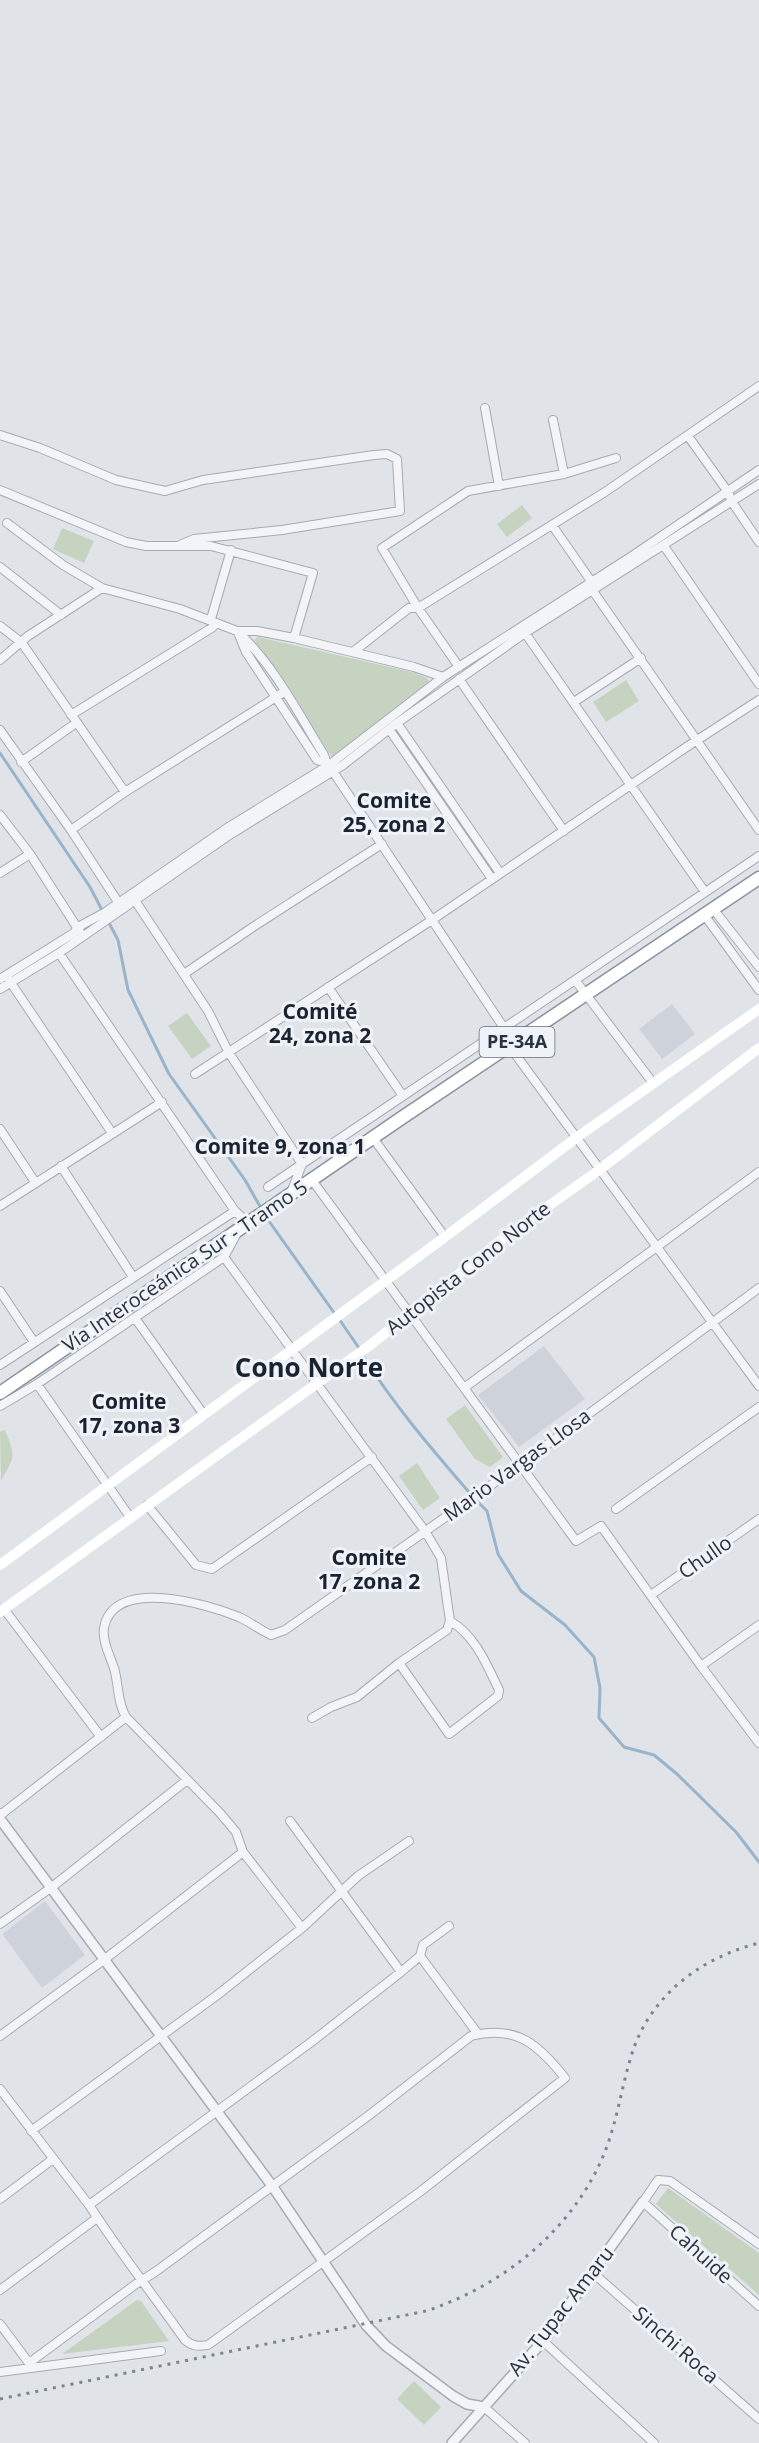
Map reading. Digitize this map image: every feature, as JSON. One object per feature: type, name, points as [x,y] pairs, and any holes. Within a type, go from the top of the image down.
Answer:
[{"type":"highway","name":"Vía Interoceánica Sur - Tramo 5","points":[[0,1393],[759,878]]},
{"type":"main road","name":"Autopista Cono Norte","points":[[0,1565],[446,1237],[576,1138],[759,1009]]},
{"type":"main road","name":"Autopista Cono Norte","points":[[2,1610],[349,1361],[506,1237],[599,1170],[759,1048]]},
{"type":"street","points":[[354,652],[409,608],[418,608],[552,525],[759,386]]},
{"type":"street","points":[[485,408],[499,486]]},
{"type":"street","points":[[553,420],[564,474]]},
{"type":"street","points":[[0,435],[40,448],[116,480],[165,491],[203,480],[230,478],[374,455],[387,454],[397,459],[400,511],[282,530],[194,539],[180,545]]},
{"type":"street","points":[[688,435],[728,492],[732,502],[759,542]]},
{"type":"street","points":[[459,667],[418,608],[382,548],[468,491],[564,474],[616,458]]},
{"type":"street","points":[[0,989],[5,979],[74,933],[78,927],[227,828],[331,768],[443,677],[632,556],[759,470]]},
{"type":"street","points":[[5,979],[59,952],[134,899],[389,729],[525,633],[759,484]]},
{"type":"street","points":[[0,490],[126,542],[146,546],[211,546],[313,573],[294,638]]},
{"type":"street","points":[[8,523],[63,565],[102,588],[211,619],[237,631],[254,647],[331,768],[504,1028]]},
{"type":"street","points":[[552,525],[591,581],[593,591],[759,830]]},
{"type":"street","points":[[664,546],[759,684]]},
{"type":"street","points":[[21,762],[73,719],[213,627],[211,619],[231,550]]},
{"type":"street","points":[[0,567],[61,615]]},
{"type":"street","points":[[0,660],[28,636],[102,588]]},
{"type":"street","points":[[0,626],[22,643],[125,792]]},
{"type":"street","points":[[237,631],[257,631],[294,638],[414,667],[443,677]]},
{"type":"street","points":[[237,631],[246,652],[316,760],[331,768]]},
{"type":"street","points":[[525,633],[705,892]]},
{"type":"street","points":[[574,702],[641,658]]},
{"type":"street","points":[[459,680],[564,831]]},
{"type":"street","points":[[71,830],[125,792],[284,692]]},
{"type":"street","points":[[195,1074],[432,920],[759,700]]},
{"type":"street","points":[[397,723],[500,873]]},
{"type":"street","points":[[389,729],[492,879]]},
{"type":"street","points":[[0,730],[71,830],[118,902]]},
{"type":"street","points":[[0,815],[30,854],[83,936]]},
{"type":"street","points":[[184,974],[382,844]]},
{"type":"street","points":[[0,873],[30,854]]},
{"type":"street","points":[[268,1187],[759,856]]},
{"type":"street","points":[[134,899],[208,1011],[229,1053],[302,1164]]},
{"type":"street","points":[[710,913],[759,967]]},
{"type":"street","points":[[710,913],[759,990]]},
{"type":"street","points":[[0,1406],[37,1384],[224,1257],[247,1224],[235,1211],[59,952]]},
{"type":"street","points":[[5,979],[112,1133]]},
{"type":"street","points":[[575,980],[653,1083]]},
{"type":"street","points":[[328,987],[403,1096]]},
{"type":"street","points":[[510,1047],[759,1386]]},
{"type":"street","points":[[0,1206],[162,1102]]},
{"type":"street","points":[[0,1129],[35,1182]]},
{"type":"street","points":[[373,1138],[446,1237]]},
{"type":"street","points":[[291,1194],[302,1164]]},
{"type":"street","points":[[61,1166],[133,1278]]},
{"type":"street","points":[[464,1388],[759,1172]]},
{"type":"street","points":[[312,1180],[576,1541],[601,1526],[700,1666],[759,1743]]},
{"type":"street","points":[[0,1365],[235,1211]]},
{"type":"street","points":[[224,1257],[372,1457],[441,1558],[450,1621],[447,1630],[399,1663],[357,1697],[331,1707],[312,1718]]},
{"type":"street","name":"Mario Vargas Llosa","points":[[126,1717],[121,1708],[117,1678],[104,1640],[104,1628],[109,1617],[124,1601],[138,1597],[181,1600],[241,1618],[271,1635],[285,1630],[521,1464],[759,1288]]},
{"type":"street","points":[[0,1291],[34,1342]]},
{"type":"street","points":[[135,1318],[204,1414]]},
{"type":"street","points":[[37,1384],[130,1517]]},
{"type":"street","points":[[616,1509],[759,1407]]},
{"type":"street","points":[[147,1505],[196,1565],[212,1569],[372,1457]]},
{"type":"street","name":"Chullo","points":[[651,1595],[759,1519]]},
{"type":"street","points":[[2,1610],[101,1737]]},
{"type":"street","points":[[399,1663],[449,1734],[498,1696],[500,1690],[482,1654],[460,1627],[450,1621]]},
{"type":"street","points":[[700,1666],[759,1625]]},
{"type":"street","points":[[0,1813],[3,1813],[126,1717],[220,1812],[236,1832],[243,1852],[302,1928]]},
{"type":"street","points":[[0,1924],[52,1887],[187,1780]]},
{"type":"street","points":[[0,1820],[273,2187],[366,2325],[386,2346],[466,2404],[484,2407],[525,2443]]},
{"type":"street","points":[[290,1821],[401,1972]]},
{"type":"street","points":[[31,2131],[216,1996],[302,1928],[358,1876],[409,1841]]},
{"type":"street","points":[[0,2036],[105,1959],[243,1852]]},
{"type":"street","points":[[89,2205],[218,2112],[401,1972],[420,1956],[423,1945],[448,1926]]},
{"type":"street","points":[[420,1956],[478,2034]]},
{"type":"street","points":[[0,2089],[89,2205],[97,2218],[143,2280],[185,2340],[191,2345],[200,2346],[208,2345],[421,2191],[565,2078],[547,2055],[528,2041],[500,2033],[471,2036],[273,2187],[143,2280],[31,2365]]},
{"type":"street","points":[[0,2104],[7,2099]]},
{"type":"street","points":[[0,2199],[53,2159]]},
{"type":"street","points":[[643,2202],[658,2180],[670,2181],[759,2244]]},
{"type":"street","name":"Av. Tupac Amaru","points":[[452,2443],[543,2341],[643,2202]]},
{"type":"street","name":"Cahuide","points":[[643,2202],[759,2306]]},
{"type":"street","points":[[0,2290],[97,2218]]},
{"type":"street","name":"Sinchi Roca","points":[[592,2272],[759,2419]]},
{"type":"street","points":[[0,2324],[31,2365]]},
{"type":"street","points":[[543,2341],[654,2443]]},
{"type":"street","points":[[0,2372],[31,2365],[161,2351]]},
{"type":"shaded area","points":[[672,1004],[695,1034],[662,1059],[639,1029]]},
{"type":"shaded area","points":[[544,1346],[585,1399],[519,1447],[478,1395]]},
{"type":"shaded area","points":[[45,1901],[85,1955],[42,1988],[2,1934]]},
{"type":"green space","points":[[522,505],[532,518],[507,537],[497,524]]},
{"type":"green space","points":[[62,528],[94,541],[84,563],[53,549]]},
{"type":"green space","points":[[258,637],[412,672],[427,678],[429,682],[332,757],[254,640]]},
{"type":"green space","points":[[626,680],[639,701],[606,722],[593,702]]},
{"type":"green space","points":[[187,1013],[211,1046],[192,1059],[168,1026]]},
{"type":"green space","points":[[465,1405],[503,1457],[490,1467],[475,1459],[446,1419]]},
{"type":"green space","points":[[5,1430],[12,1456],[1,1481],[0,1432]]},
{"type":"green space","points":[[417,1463],[440,1498],[423,1510],[399,1476]]},
{"type":"green space","points":[[668,2188],[759,2253],[759,2295],[656,2204]]},
{"type":"green space","points":[[137,2300],[141,2301],[169,2341],[62,2354]]},
{"type":"green space","points":[[414,2381],[441,2407],[424,2425],[397,2399]]},
{"type":"waterway","points":[[0,753],[90,887],[103,912]]},
{"type":"waterway","points":[[108,921],[118,940],[128,990],[169,1074],[245,1180],[261,1208]]},
{"type":"waterway","points":[[266,1217],[335,1314]]},
{"type":"waterway","points":[[339,1319],[359,1348]]},
{"type":"waterway","points":[[362,1354],[399,1408],[468,1491]]},
{"type":"waterway","points":[[478,1502],[487,1511],[498,1554],[521,1591],[565,1625],[594,1657],[600,1688],[599,1718],[624,1747],[654,1755],[677,1774],[736,1832],[759,1862]]},
{"type":"railway","points":[[0,2399],[426,2311],[454,2300],[506,2272],[551,2234],[587,2187],[601,2161],[610,2136],[638,2038],[662,2000],[696,1970],[716,1959],[759,1943]]},
{"type":"district","name":"Comite 25, zona 2","points":[[394,813]]},
{"type":"district","name":"Comité 24, zona 2","points":[[320,1024]]},
{"type":"district","name":"Comite 9, zona 1","points":[[280,1147]]},
{"type":"district","name":"Cono Norte","points":[[309,1368]]},
{"type":"district","name":"Comite 17, zona 3","points":[[129,1414]]},
{"type":"district","name":"Comite 17, zona 2","points":[[369,1570]]}]
